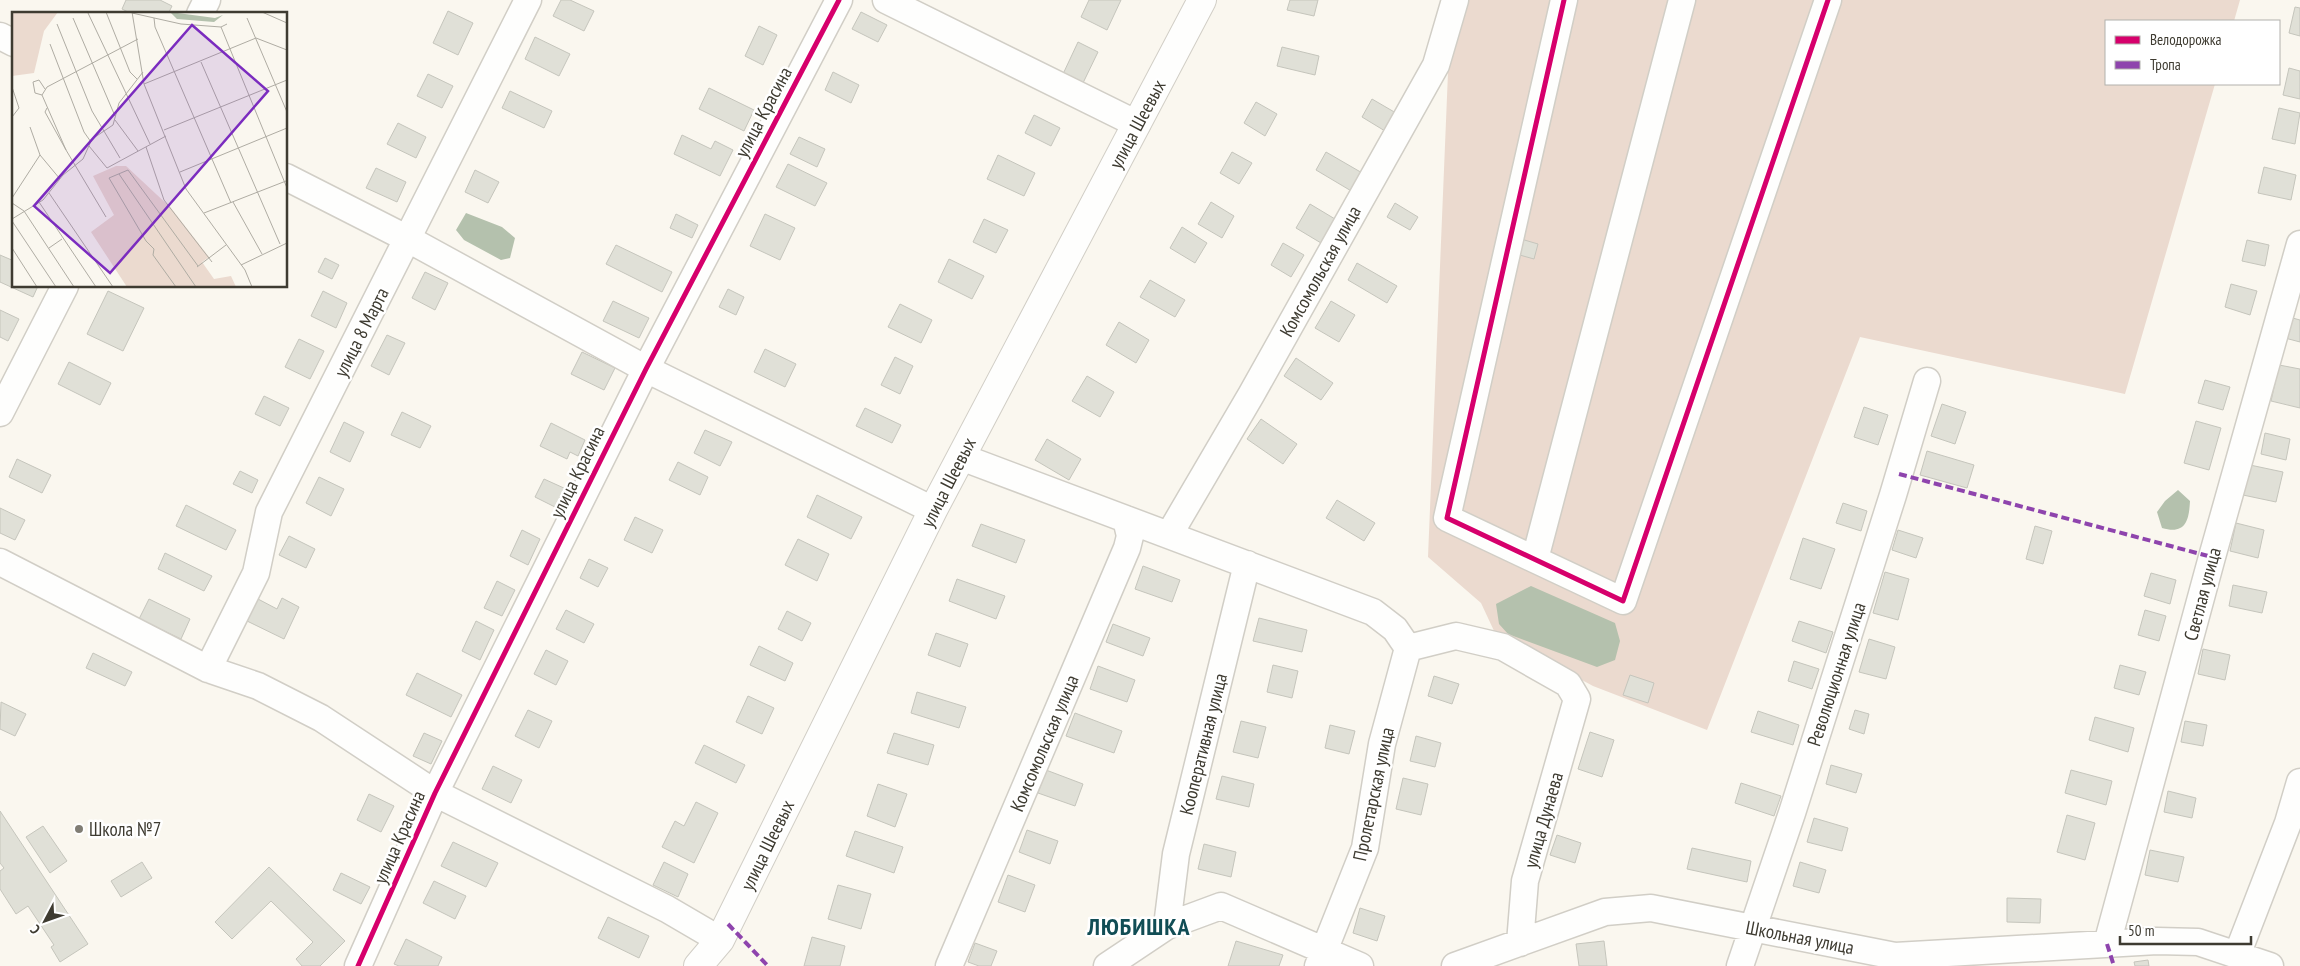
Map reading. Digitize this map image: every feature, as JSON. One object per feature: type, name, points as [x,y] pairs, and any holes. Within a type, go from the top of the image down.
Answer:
[{"type":"main road","name":"улица Шеевых","points":[[698,966],[720,940],[933,510],[1202,0]]},
{"type":"street","points":[[201,12],[207,0]]},
{"type":"street","name":"улица 8 Марта","points":[[208,669],[256,573],[268,512],[528,0]]},
{"type":"street","name":"улица Красина","points":[[358,966],[435,793],[646,368],[839,0]]},
{"type":"street","points":[[886,0],[1137,124]]},
{"type":"street","name":"Комсомольская улица","points":[[1169,535],[1251,395],[1436,65],[1455,0]]},
{"type":"street","points":[[1564,0],[1447,518],[1623,601],[1828,0]]},
{"type":"street","points":[[1535,560],[1682,0]]},
{"type":"street","points":[[0,36],[12,41]]},
{"type":"street","points":[[288,178],[408,239],[646,368],[933,510]]},
{"type":"street","name":"Светлая улица","points":[[2107,944],[2212,557],[2297,274],[2300,244]]},
{"type":"street","points":[[0,413],[64,288]]},
{"type":"street","name":"Революционная улица","points":[[1740,966],[1754,928],[1893,495],[1927,381]]},
{"type":"street","points":[[961,457],[1373,612],[1395,629],[1408,648]]},
{"type":"street","name":"Комсомольская улица","points":[[949,966],[1128,548],[1130,536],[1126,519]]},
{"type":"street","points":[[0,562],[208,669],[258,686],[321,718],[435,793],[667,909],[720,940]]},
{"type":"street","name":"Кооперативная улица","points":[[1167,926],[1176,854],[1246,564]]},
{"type":"street","name":"улица Дунаева","points":[[1408,648],[1456,636],[1503,647],[1568,684],[1577,699],[1525,881],[1520,943]]},
{"type":"street","name":"Пролетарская улица","points":[[1320,958],[1365,848],[1382,744],[1408,648]]},
{"type":"street","points":[[2236,955],[2288,822],[2300,782]]},
{"type":"street","points":[[1107,966],[1137,956],[1167,926],[1221,906],[1320,958],[1360,966]]},
{"type":"street","name":"Школьная улица","points":[[1470,963],[1605,912],[1651,908],[1894,956],[1937,961],[2107,944],[2157,941],[2198,942],[2270,966]]},
{"type":"shaded area","points":[[1451,0],[2240,0],[2234,20],[2105,20],[2105,85],[2215,85],[2125,394],[1860,337],[1707,730],[1593,686],[1495,633],[1481,603],[1428,557]]},
{"type":"shaded area","points":[[466,213],[502,227],[515,238],[510,258],[501,260],[464,240],[456,230]]},
{"type":"shaded area","points":[[2178,490],[2190,501],[2187,520],[2181,528],[2170,530],[2162,528],[2157,512],[2165,501]]},
{"type":"shaded area","points":[[1531,586],[1615,623],[1620,641],[1615,660],[1597,667],[1508,634],[1499,624],[1496,604]]},
{"type":"building","points":[[126,0],[160,0],[172,6],[169,12],[128,12],[122,9]]},
{"type":"building","points":[[561,0],[570,0],[594,11],[584,31],[553,16]]},
{"type":"building","points":[[1089,0],[1121,0],[1107,30],[1081,17]]},
{"type":"building","points":[[1290,0],[1318,0],[1314,16],[1287,10]]},
{"type":"building","points":[[2295,7],[2300,8],[2300,36],[2289,33]]},
{"type":"building","points":[[448,11],[473,23],[458,55],[433,43]]},
{"type":"building","points":[[861,12],[887,25],[878,42],[852,29]]},
{"type":"building","points":[[759,26],[777,35],[763,65],[745,56]]},
{"type":"building","points":[[535,37],[570,54],[559,76],[525,59]]},
{"type":"building","points":[[1078,42],[1098,52],[1083,83],[1063,74]]},
{"type":"building","points":[[1282,47],[1319,56],[1315,75],[1277,66]]},
{"type":"building","points":[[2289,68],[2300,71],[2300,99],[2283,95]]},
{"type":"building","points":[[833,72],[859,85],[851,103],[825,90]]},
{"type":"building","points":[[428,74],[453,86],[442,108],[417,96]]},
{"type":"building","points":[[709,88],[754,110],[744,131],[699,109]]},
{"type":"building","points":[[510,91],[552,111],[544,128],[502,108]]},
{"type":"building","points":[[1372,99],[1396,113],[1385,131],[1362,117]]},
{"type":"building","points":[[1256,102],[1277,114],[1265,136],[1244,123]]},
{"type":"building","points":[[2279,108],[2300,113],[2295,144],[2272,139]]},
{"type":"building","points":[[1034,115],[1060,128],[1051,146],[1025,133]]},
{"type":"building","points":[[398,123],[426,137],[416,158],[387,144]]},
{"type":"building","points":[[682,135],[711,149],[715,141],[733,150],[720,176],[674,154]]},
{"type":"building","points":[[799,137],[825,149],[817,167],[790,154]]},
{"type":"building","points":[[1232,152],[1252,163],[1239,184],[1220,173]]},
{"type":"building","points":[[1326,152],[1364,174],[1353,192],[1316,170]]},
{"type":"building","points":[[998,155],[1035,173],[1024,196],[987,179]]},
{"type":"building","points":[[788,164],[827,183],[815,206],[776,187]]},
{"type":"building","points":[[2264,167],[2296,175],[2291,200],[2258,193]]},
{"type":"building","points":[[376,168],[406,182],[397,202],[366,188]]},
{"type":"building","points":[[475,170],[499,182],[488,203],[465,192]]},
{"type":"building","points":[[1211,202],[1234,216],[1222,238],[1198,224]]},
{"type":"building","points":[[1395,203],[1418,217],[1410,230],[1387,217]]},
{"type":"building","points":[[1310,204],[1335,219],[1321,243],[1296,228]]},
{"type":"building","points":[[676,214],[698,225],[692,238],[670,228]]},
{"type":"building","points":[[765,214],[795,228],[780,260],[750,246]]},
{"type":"building","points":[[984,219],[1008,230],[996,253],[973,242]]},
{"type":"building","points":[[1182,227],[1207,243],[1195,263],[1170,248]]},
{"type":"building","points":[[1521,239],[1538,244],[1534,259],[1516,254]]},
{"type":"building","points":[[2247,240],[2269,245],[2265,266],[2242,261]]},
{"type":"building","points":[[1283,243],[1304,255],[1291,277],[1271,265]]},
{"type":"building","points":[[616,245],[672,272],[662,292],[606,264]]},
{"type":"building","points":[[0,255],[12,260],[12,287],[0,282]]},
{"type":"building","points":[[325,258],[339,265],[332,279],[318,272]]},
{"type":"building","points":[[949,259],[984,276],[972,299],[938,282]]},
{"type":"building","points":[[1357,263],[1397,286],[1387,303],[1348,280]]},
{"type":"building","points":[[425,272],[448,283],[435,310],[412,298]]},
{"type":"building","points":[[1150,280],[1185,300],[1175,317],[1140,297]]},
{"type":"building","points":[[2231,284],[2257,291],[2250,315],[2225,307]]},
{"type":"building","points":[[13,288],[37,288],[33,297]]},
{"type":"building","points":[[728,289],[744,297],[736,315],[719,307]]},
{"type":"building","points":[[108,291],[144,308],[123,351],[87,334]]},
{"type":"building","points":[[323,291],[347,303],[336,328],[311,316]]},
{"type":"building","points":[[613,301],[649,318],[639,338],[603,321]]},
{"type":"building","points":[[1331,301],[1355,315],[1339,342],[1315,328]]},
{"type":"building","points":[[900,304],[932,320],[921,343],[888,327]]},
{"type":"building","points":[[0,310],[19,319],[8,341],[0,337]]},
{"type":"building","points":[[2289,317],[2300,320],[2300,342],[2285,338]]},
{"type":"building","points":[[1119,322],[1149,340],[1136,363],[1106,345]]},
{"type":"building","points":[[387,335],[405,343],[389,375],[371,366]]},
{"type":"building","points":[[299,339],[324,351],[310,379],[285,367]]},
{"type":"building","points":[[765,349],[796,364],[785,387],[754,372]]},
{"type":"building","points":[[582,352],[615,368],[604,390],[571,374]]},
{"type":"building","points":[[895,357],[913,366],[900,394],[881,385]]},
{"type":"building","points":[[1296,358],[1333,383],[1321,400],[1284,376]]},
{"type":"building","points":[[69,362],[111,383],[100,405],[58,384]]},
{"type":"building","points":[[2279,365],[2300,369],[2300,408],[2271,401]]},
{"type":"building","points":[[1087,376],[1114,392],[1100,417],[1072,401]]},
{"type":"building","points":[[2205,380],[2230,387],[2223,410],[2198,403]]},
{"type":"building","points":[[264,396],[289,408],[280,426],[255,414]]},
{"type":"building","points":[[1942,404],[1966,412],[1955,444],[1931,436]]},
{"type":"building","points":[[1864,407],[1888,415],[1878,445],[1854,437]]},
{"type":"building","points":[[865,408],[901,425],[892,443],[856,426]]},
{"type":"building","points":[[402,412],[431,426],[420,448],[391,435]]},
{"type":"building","points":[[1261,419],[1297,444],[1283,464],[1247,439]]},
{"type":"building","points":[[2196,421],[2221,428],[2209,470],[2184,463]]},
{"type":"building","points":[[344,422],[364,432],[350,462],[330,452]]},
{"type":"building","points":[[551,423],[585,440],[578,456],[570,452],[567,459],[540,446]]},
{"type":"building","points":[[705,430],[732,442],[720,466],[694,453]]},
{"type":"building","points":[[2265,433],[2290,439],[2286,460],[2261,454]]},
{"type":"building","points":[[1047,439],[1081,459],[1069,480],[1035,460]]},
{"type":"building","points":[[1927,451],[1974,465],[1967,488],[1920,475]]},
{"type":"building","points":[[17,459],[51,475],[42,493],[9,477]]},
{"type":"building","points":[[678,462],[708,477],[700,495],[669,480]]},
{"type":"building","points":[[2250,465],[2283,472],[2276,502],[2243,495]]},
{"type":"building","points":[[240,471],[258,480],[252,493],[233,484]]},
{"type":"building","points":[[319,477],[344,489],[331,516],[306,503]]},
{"type":"building","points":[[544,479],[566,489],[557,508],[535,497]]},
{"type":"building","points":[[817,495],[862,517],[851,539],[807,517]]},
{"type":"building","points":[[1337,500],[1375,523],[1364,541],[1326,518]]},
{"type":"building","points":[[1843,503],[1867,511],[1861,531],[1836,523]]},
{"type":"building","points":[[186,505],[236,530],[226,550],[176,526]]},
{"type":"building","points":[[0,508],[25,520],[15,540],[0,533]]},
{"type":"building","points":[[635,517],[663,530],[652,553],[624,540]]},
{"type":"building","points":[[2236,523],[2264,530],[2258,558],[2230,551]]},
{"type":"building","points":[[981,524],[1025,540],[1016,563],[972,546]]},
{"type":"building","points":[[2035,526],[2052,531],[2043,564],[2026,559]]},
{"type":"building","points":[[522,530],[540,539],[528,565],[510,556]]},
{"type":"building","points":[[1898,530],[1923,538],[1916,558],[1892,550]]},
{"type":"building","points":[[289,536],[315,549],[306,568],[279,555]]},
{"type":"building","points":[[1803,538],[1835,549],[1821,589],[1790,579]]},
{"type":"building","points":[[798,539],[829,554],[817,581],[785,565]]},
{"type":"building","points":[[165,553],[212,576],[204,591],[158,569]]},
{"type":"building","points":[[589,559],[608,568],[598,587],[580,578]]},
{"type":"building","points":[[1143,566],[1180,580],[1172,602],[1135,589]]},
{"type":"building","points":[[1885,572],[1909,579],[1898,620],[1873,613]]},
{"type":"building","points":[[2151,573],[2176,580],[2170,604],[2144,596]]},
{"type":"building","points":[[957,579],[1005,596],[996,619],[949,601]]},
{"type":"building","points":[[497,581],[515,590],[502,616],[484,608]]},
{"type":"building","points":[[2233,585],[2267,592],[2262,613],[2229,606]]},
{"type":"building","points":[[282,598],[299,607],[284,639],[247,621],[258,599],[277,609]]},
{"type":"building","points":[[149,599],[190,619],[181,639],[139,619]]},
{"type":"building","points":[[566,610],[594,624],[584,643],[556,629]]},
{"type":"building","points":[[2145,610],[2166,616],[2159,641],[2138,635]]},
{"type":"building","points":[[787,611],[811,623],[802,641],[778,629]]},
{"type":"building","points":[[1259,618],[1307,630],[1302,652],[1253,641]]},
{"type":"building","points":[[476,621],[494,630],[480,660],[462,651]]},
{"type":"building","points":[[1799,621],[1833,632],[1826,653],[1792,641]]},
{"type":"building","points":[[1113,624],[1150,638],[1143,656],[1106,642]]},
{"type":"building","points":[[936,633],[968,644],[960,667],[928,655]]},
{"type":"building","points":[[1869,639],[1895,647],[1886,679],[1859,672]]},
{"type":"building","points":[[759,646],[793,663],[785,681],[750,665]]},
{"type":"building","points":[[2203,649],[2230,655],[2225,680],[2198,674]]},
{"type":"building","points":[[546,650],[568,661],[556,685],[534,674]]},
{"type":"building","points":[[93,653],[132,672],[125,686],[86,668]]},
{"type":"building","points":[[1794,661],[1819,669],[1812,689],[1788,681]]},
{"type":"building","points":[[1273,665],[1298,671],[1292,698],[1267,692]]},
{"type":"building","points":[[2120,665],[2146,672],[2139,695],[2114,688]]},
{"type":"building","points":[[1098,666],[1135,680],[1127,702],[1090,689]]},
{"type":"building","points":[[417,673],[462,695],[451,717],[406,695]]},
{"type":"building","points":[[1630,675],[1654,683],[1648,703],[1623,695]]},
{"type":"building","points":[[1434,676],[1459,684],[1452,704],[1428,696]]},
{"type":"building","points":[[917,692],[966,707],[959,728],[911,713]]},
{"type":"building","points":[[748,696],[774,708],[762,734],[736,722]]},
{"type":"building","points":[[1,702],[26,714],[15,736],[0,729]]},
{"type":"building","points":[[528,710],[552,721],[539,748],[515,736]]},
{"type":"building","points":[[1855,710],[1869,714],[1864,734],[1849,729]]},
{"type":"building","points":[[1758,711],[1799,725],[1793,745],[1751,732]]},
{"type":"building","points":[[1075,713],[1122,731],[1114,753],[1066,736]]},
{"type":"building","points":[[2095,717],[2134,728],[2128,752],[2089,740]]},
{"type":"building","points":[[1241,721],[1266,727],[1258,758],[1233,752]]},
{"type":"building","points":[[2185,721],[2207,725],[2203,746],[2181,742]]},
{"type":"building","points":[[1330,725],[1355,731],[1349,754],[1325,748]]},
{"type":"building","points":[[1590,732],[1614,740],[1602,777],[1578,769]]},
{"type":"building","points":[[424,733],[442,741],[431,764],[413,756]]},
{"type":"building","points":[[894,733],[934,745],[928,765],[887,753]]},
{"type":"building","points":[[1416,736],[1441,743],[1435,767],[1410,761]]},
{"type":"building","points":[[704,745],[745,765],[736,783],[695,763]]},
{"type":"building","points":[[1831,765],[1862,774],[1856,793],[1826,784]]},
{"type":"building","points":[[493,766],[522,780],[511,803],[482,789]]},
{"type":"building","points":[[1046,770],[1083,784],[1075,806],[1038,793]]},
{"type":"building","points":[[2071,770],[2112,781],[2106,805],[2065,793]]},
{"type":"building","points":[[1222,776],[1254,784],[1249,807],[1216,799]]},
{"type":"building","points":[[1403,778],[1428,784],[1421,815],[1396,809]]},
{"type":"building","points":[[1741,783],[1781,796],[1774,816],[1735,803]]},
{"type":"building","points":[[878,784],[907,794],[895,827],[867,816]]},
{"type":"building","points":[[2168,791],[2196,798],[2192,818],[2164,812]]},
{"type":"building","points":[[369,794],[394,806],[381,832],[357,820]]},
{"type":"building","points":[[696,802],[718,813],[694,863],[662,847],[675,821],[684,826]]},
{"type":"building","points":[[0,811],[88,944],[60,962],[51,947],[54,945],[28,906],[16,914],[0,889],[0,871],[4,868],[0,863]]},
{"type":"building","points":[[2067,815],[2095,823],[2085,860],[2057,852]]},
{"type":"building","points":[[1814,818],[1848,828],[1842,851],[1807,842]]},
{"type":"building","points":[[43,826],[67,861],[50,873],[26,837]]},
{"type":"building","points":[[1027,830],[1058,841],[1050,864],[1019,852]]},
{"type":"building","points":[[855,831],[903,847],[894,873],[846,856]]},
{"type":"building","points":[[1557,835],[1581,843],[1575,863],[1550,855]]},
{"type":"building","points":[[453,842],[498,863],[486,887],[441,866]]},
{"type":"building","points":[[1204,844],[1236,852],[1231,877],[1198,869]]},
{"type":"building","points":[[1692,848],[1751,861],[1747,882],[1687,869]]},
{"type":"building","points":[[2150,850],[2184,857],[2178,882],[2145,875]]},
{"type":"building","points":[[142,862],[152,878],[121,897],[111,881]]},
{"type":"building","points":[[664,862],[688,874],[678,897],[653,885]]},
{"type":"building","points":[[1800,862],[1826,870],[1819,893],[1793,886]]},
{"type":"building","points":[[269,867],[345,941],[320,966],[302,966],[296,959],[313,942],[271,901],[232,939],[215,922]]},
{"type":"building","points":[[341,873],[370,887],[361,904],[333,890]]},
{"type":"building","points":[[1008,875],[1035,885],[1025,912],[998,902]]},
{"type":"building","points":[[434,881],[466,896],[455,919],[423,903]]},
{"type":"building","points":[[838,885],[871,894],[861,929],[828,919]]},
{"type":"building","points":[[2007,898],[2041,899],[2040,923],[2007,922]]},
{"type":"building","points":[[1360,908],[1385,916],[1377,941],[1353,933]]},
{"type":"building","points":[[608,917],[649,936],[639,958],[598,938]]},
{"type":"building","points":[[812,937],[845,946],[840,966],[804,966]]},
{"type":"building","points":[[406,939],[442,957],[438,966],[399,966],[394,964]]},
{"type":"building","points":[[1236,941],[1283,955],[1279,966],[1228,966]]},
{"type":"building","points":[[1604,941],[1607,966],[1579,966],[1576,944]]},
{"type":"building","points":[[975,943],[997,951],[991,966],[979,966],[968,962]]},
{"type":"building","points":[[2148,960],[2149,966],[2135,966],[2134,962]]},
{"type":"marked path","points":[[1899,474],[2212,557]]},
{"type":"marked path","points":[[728,924],[768,966]]},
{"type":"marked path","points":[[2107,944],[2114,966]]},
{"type":"cycle path","points":[[358,966],[435,793],[646,369],[839,0]]},
{"type":"cycle path","points":[[1564,0],[1447,518],[1623,601],[1828,0]]},
{"type":"place","name":"Школа №7","points":[[79,829]]},
{"type":"district","name":"ЛЮБИШКА","points":[[1139,927]]}]
